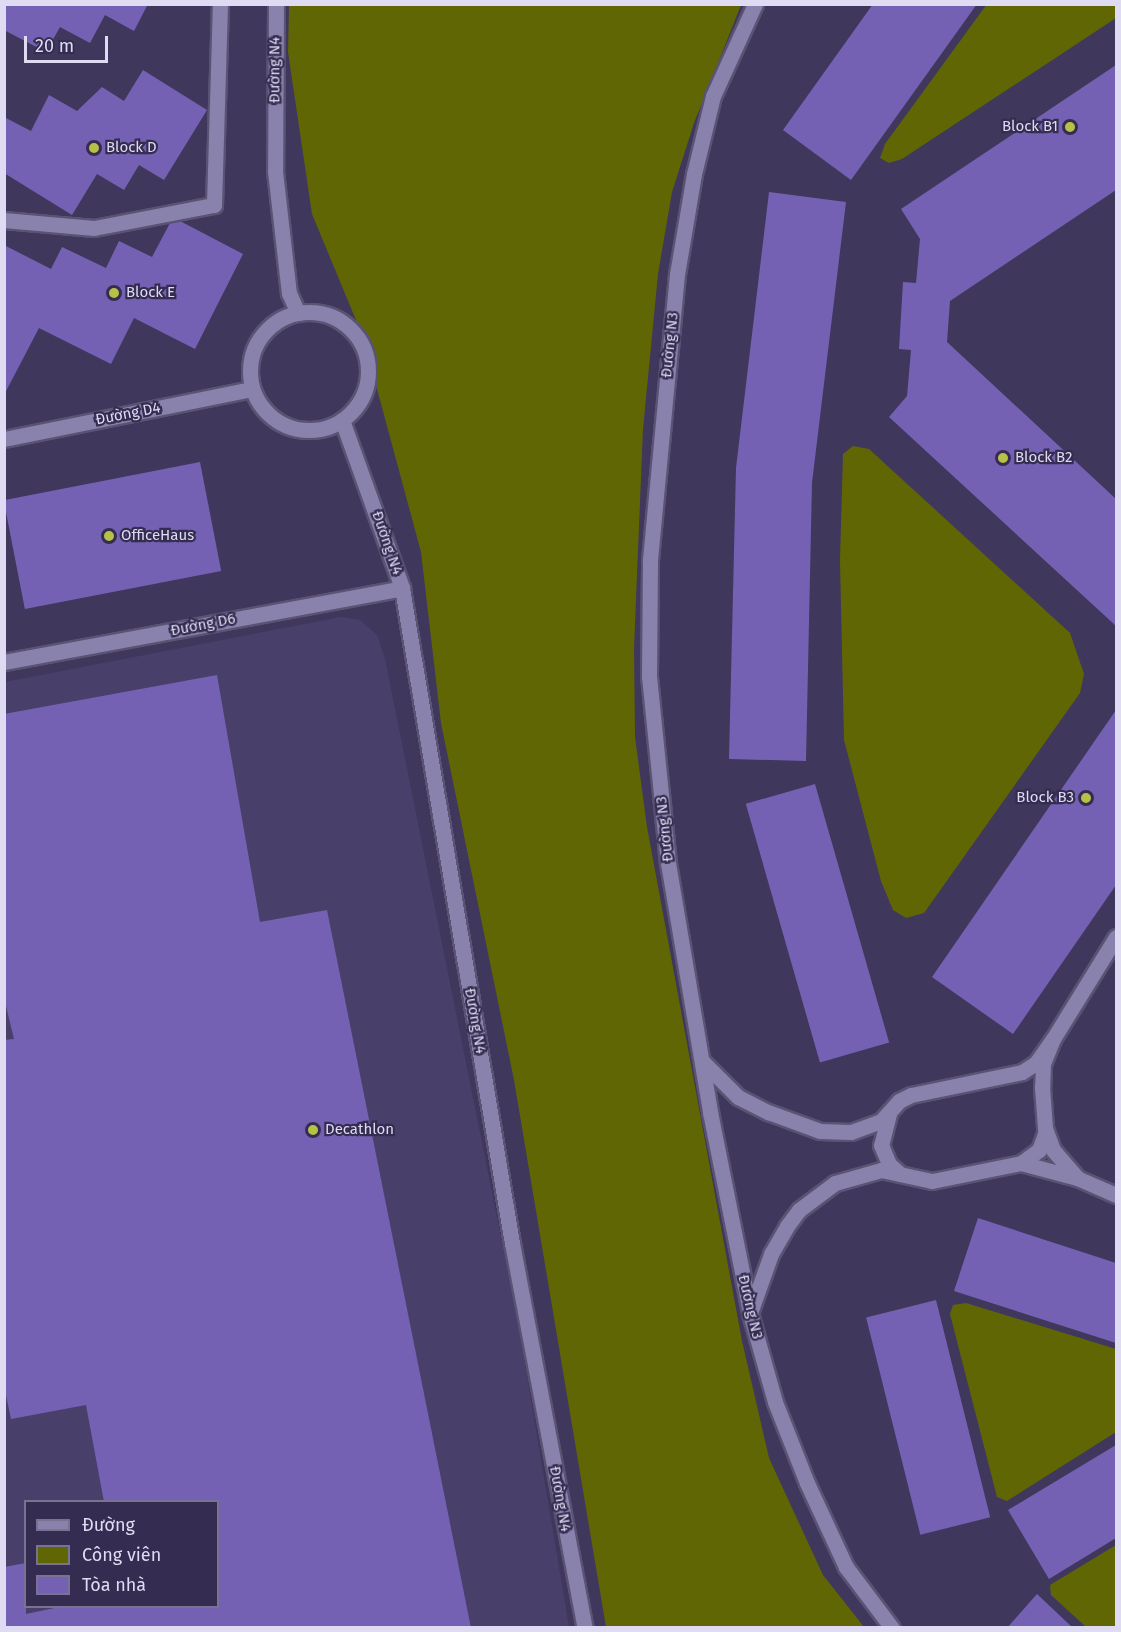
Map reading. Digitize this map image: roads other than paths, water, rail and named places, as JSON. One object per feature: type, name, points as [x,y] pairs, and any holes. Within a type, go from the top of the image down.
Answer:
[{"type":"street","points":[[4,220],[94,228],[214,205],[220,4]]},
{"type":"street","name":"Đường N4","points":[[276,4],[275,171],[289,293],[297,313]]},
{"type":"street","name":"Đường N3","points":[[755,4],[713,96],[694,174],[677,274],[650,561],[649,676],[668,863],[700,1058],[750,1313],[775,1402],[807,1484],[846,1567],[892,1628]]},
{"type":"street","points":[[297,313],[330,315],[346,324],[359,338],[367,355],[369,375],[364,394],[342,420],[318,430],[298,430],[279,422],[264,410],[251,389],[253,352],[262,335],[275,322],[297,313]]},
{"type":"street","name":"Đường D4","points":[[4,439],[251,389]]},
{"type":"street","name":"Đường N4","points":[[342,420],[402,588],[512,1243],[585,1628]]},
{"type":"street","name":"Đường D6","points":[[4,662],[402,588]]},
{"type":"street","points":[[700,1058],[738,1098],[794,1124],[829,1133],[851,1132],[881,1121],[911,1095],[1014,1075],[1036,1063],[1112,956],[1116,937]]},
{"type":"street","points":[[1053,1039],[1043,1064],[1042,1093],[1046,1131],[1053,1150],[1077,1178]]},
{"type":"street","points":[[1014,1075],[1028,1079],[1042,1093]]},
{"type":"street","points":[[890,1111],[884,1123],[882,1145],[889,1164],[900,1174]]},
{"type":"street","points":[[750,1313],[771,1254],[799,1210],[835,1183],[851,1176],[881,1170],[932,1181],[1021,1163],[1039,1150],[1046,1131]]},
{"type":"street","points":[[1021,1163],[1077,1178],[1116,1195]]},
{"type":"place","name":"Block B1","points":[[1070,127]]},
{"type":"place","name":"Block D","points":[[94,148]]},
{"type":"place","name":"Block E","points":[[114,293]]},
{"type":"place","name":"Block B2","points":[[1003,458]]},
{"type":"place","name":"OfficeHaus","points":[[109,536]]},
{"type":"place","name":"Block B3","points":[[1086,798]]},
{"type":"place","name":"Decathlon","points":[[313,1130]]}]
